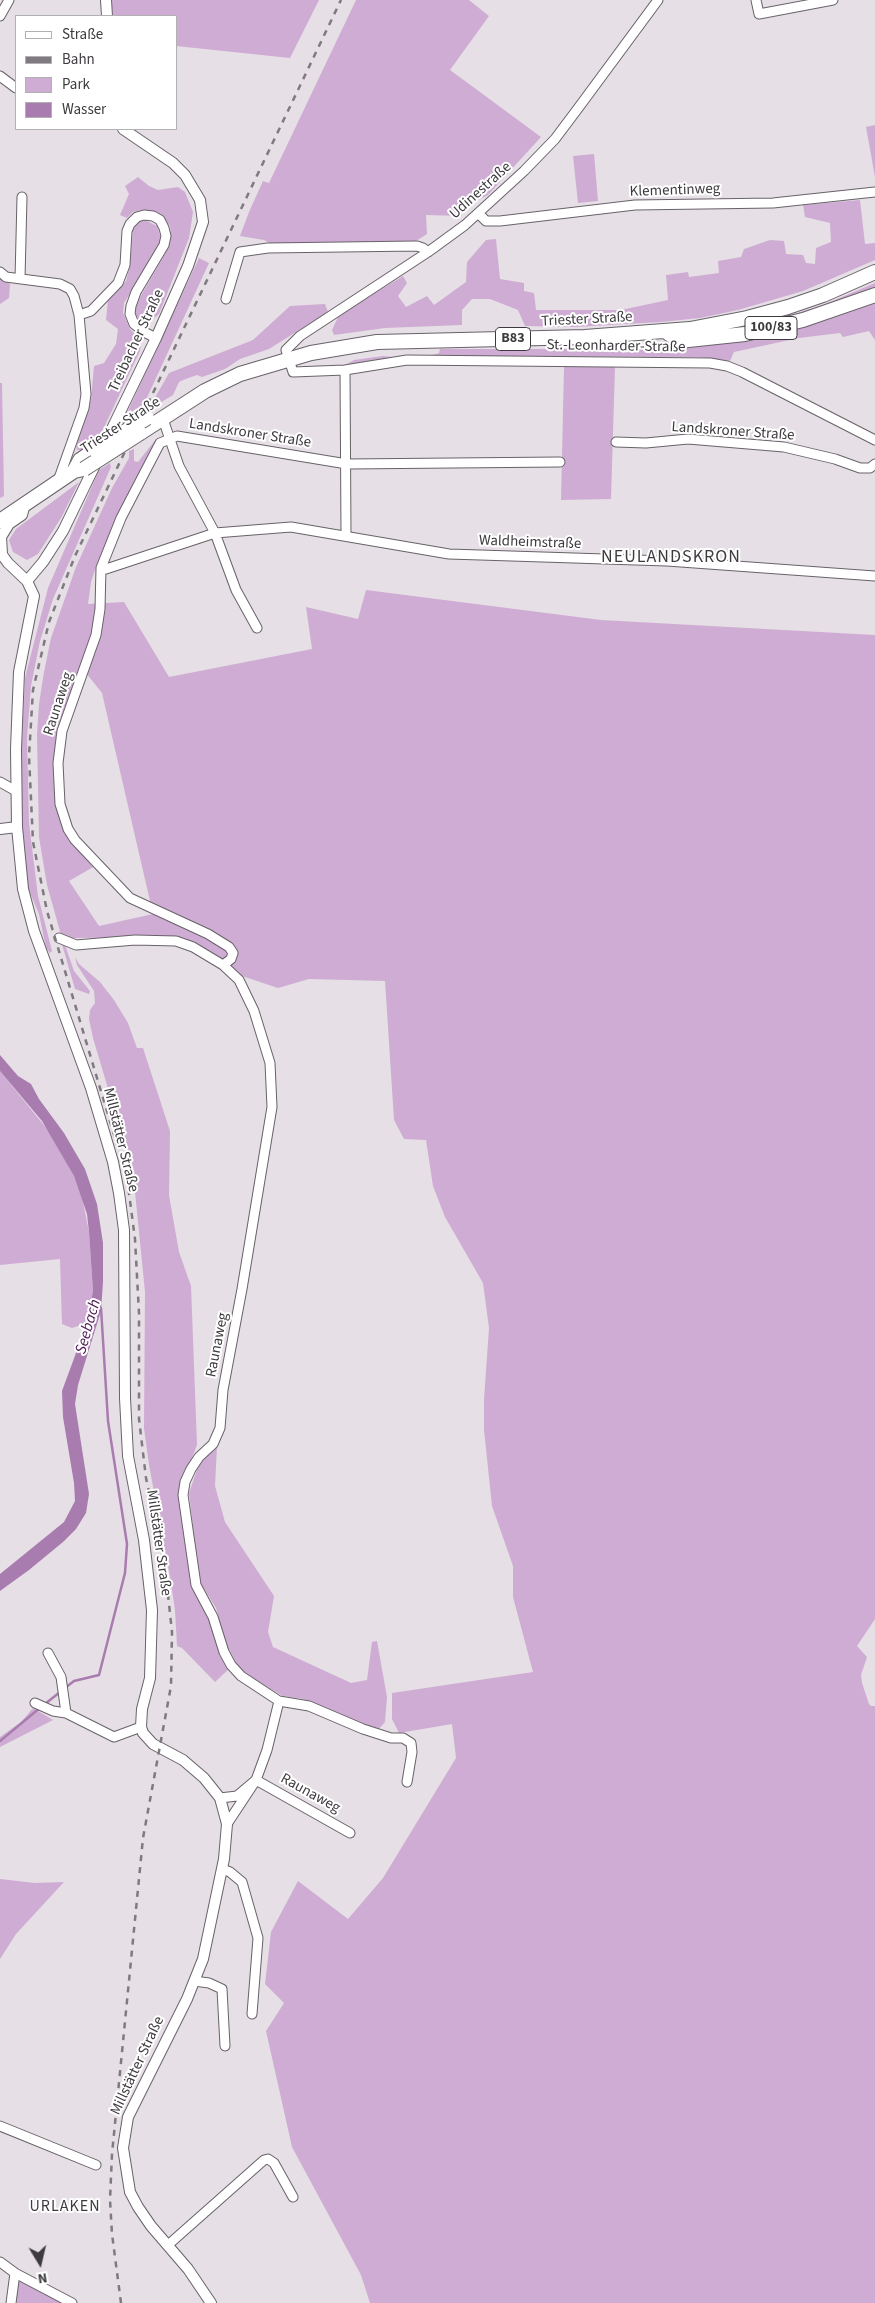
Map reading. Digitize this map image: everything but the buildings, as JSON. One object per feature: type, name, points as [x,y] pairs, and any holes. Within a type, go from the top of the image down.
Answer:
[{"type":"main road","name":"Triester Straße","points":[[0,521],[58,481],[163,419],[183,404],[240,374],[289,359],[311,353],[377,342],[585,337],[690,329],[748,318],[788,307],[823,295],[875,272]]},
{"type":"main road","name":"100/83","points":[[665,331],[679,341],[745,334],[802,320],[875,295]]},
{"type":"main road","name":"Triester Straße","points":[[79,470],[80,460],[155,412],[183,404]]},
{"type":"street","points":[[0,16],[9,0]]},
{"type":"street","points":[[106,0],[107,15]]},
{"type":"street","name":"Udinestraße","points":[[289,359],[286,350],[300,336],[428,252],[479,214],[524,171],[554,139],[658,0]]},
{"type":"street","points":[[756,0],[759,14],[833,0]]},
{"type":"street","points":[[0,76],[15,87]]},
{"type":"street","name":"Treibacher Straße","points":[[27,580],[43,562],[63,532],[156,338],[199,236],[203,222],[200,200],[185,175],[173,162],[125,130]]},
{"type":"street","name":"Klementinweg","points":[[479,214],[486,221],[500,221],[635,205],[773,204],[875,192]]},
{"type":"street","points":[[20,279],[22,197]]},
{"type":"street","points":[[79,316],[90,311],[118,283],[125,265],[127,231],[130,224],[137,217],[144,215],[153,216],[160,220],[164,228],[164,245],[136,292],[130,306],[130,314],[134,324],[156,338]]},
{"type":"street","points":[[226,299],[240,252],[268,248],[417,246],[428,252]]},
{"type":"street","points":[[0,272],[6,277],[60,284],[70,289],[74,296],[79,316],[86,394],[84,408],[58,481]]},
{"type":"street","name":"St.-Leonharder-Straße","points":[[289,359],[293,372],[345,370],[407,360],[710,363],[727,366],[742,372],[875,440]]},
{"type":"street","points":[[345,370],[346,535]]},
{"type":"street","name":"Landskroner Straße","points":[[163,419],[169,439],[178,436],[347,464],[560,462]]},
{"type":"street","points":[[169,439],[188,486],[215,533],[236,590],[257,628]]},
{"type":"street","name":"Raunaweg","points":[[169,439],[160,443],[121,518],[101,568],[100,609],[96,635],[62,732],[58,762],[60,804],[68,828],[75,840],[130,898],[208,934],[229,947],[233,953],[231,959],[223,965]]},
{"type":"street","name":"Landskroner Straße","points":[[616,442],[646,443],[688,439],[784,447],[835,459],[860,468],[870,468],[875,464]]},
{"type":"street","points":[[25,504],[22,515],[8,524],[1,537],[1,553],[27,580]]},
{"type":"street","name":"Waldheimstraße","points":[[101,568],[106,569],[215,533],[291,527],[450,554],[667,561],[875,576]]},
{"type":"street","name":"Millstätter Straße","points":[[27,580],[34,596],[19,672],[16,790],[21,873],[28,910],[91,1088],[111,1153],[119,1193],[124,1230],[125,1398],[128,1447],[144,1540],[152,1610],[150,1678],[142,1709],[141,1727],[143,1733],[153,1744],[183,1760],[196,1770],[220,1798],[228,1824],[209,1938],[187,1999],[128,2117],[123,2148],[130,2192],[151,2226],[188,2269],[211,2303]]},
{"type":"street","points":[[0,782],[16,790]]},
{"type":"street","points":[[0,829],[17,827]]},
{"type":"street","name":"Raunaweg","points":[[59,938],[76,945],[135,940],[176,941],[223,965],[239,980],[254,1011],[270,1063],[272,1107],[223,1390],[220,1428],[213,1444],[199,1457],[191,1468],[185,1482],[183,1499],[196,1586],[213,1617],[224,1652],[231,1665],[241,1676],[280,1701],[309,1706],[363,1729],[391,1738],[403,1738],[411,1743],[412,1752],[407,1782]]},
{"type":"street","points":[[48,1653],[61,1677],[66,1713]]},
{"type":"street","name":"Raunaweg","points":[[228,1824],[256,1780],[267,1750],[280,1701]]},
{"type":"street","points":[[35,1702],[53,1710],[66,1713],[114,1737],[141,1727]]},
{"type":"street","name":"Raunaweg","points":[[220,1798],[238,1796],[256,1780]]},
{"type":"street","name":"Raunaweg","points":[[256,1780],[350,1832]]},
{"type":"street","points":[[222,1869],[230,1872],[242,1882],[258,1938],[252,2014]]},
{"type":"street","points":[[194,1981],[209,1983],[222,1989],[225,2046]]},
{"type":"street","points":[[0,2126],[96,2165]]},
{"type":"street","points":[[168,2245],[264,2160],[268,2159],[274,2162],[293,2197]]},
{"type":"street","points":[[0,2262],[72,2303]]},
{"type":"street","points":[[11,2303],[15,2272]]},
{"type":"green space","points":[[111,0],[319,0],[290,58],[178,46],[178,15],[113,15]]},
{"type":"green space","points":[[356,0],[469,0],[489,16],[450,70],[541,137],[488,195],[461,209],[462,216],[426,215],[427,234],[416,241],[307,243],[293,246],[275,246],[264,240],[240,236],[263,181],[269,183]]},
{"type":"green space","points":[[875,125],[875,177],[866,127]]},
{"type":"green space","points":[[594,154],[598,201],[578,203],[573,156]]},
{"type":"green space","points":[[138,177],[149,186],[158,190],[178,187],[185,192],[193,212],[189,238],[159,314],[152,320],[147,321],[140,320],[136,316],[135,306],[165,254],[171,236],[170,226],[159,213],[141,210],[133,212],[127,218],[120,215],[129,194],[125,186]]},
{"type":"green space","points":[[860,200],[865,244],[875,243],[875,260],[803,291],[738,310],[700,318],[661,322],[575,327],[525,326],[518,310],[490,299],[472,299],[462,310],[462,325],[385,328],[334,335],[332,330],[339,315],[403,276],[407,283],[398,296],[406,307],[427,296],[434,305],[466,282],[467,262],[486,240],[496,239],[500,279],[524,283],[524,291],[534,293],[536,310],[621,310],[668,300],[666,275],[688,272],[689,277],[719,273],[718,261],[741,257],[744,249],[770,240],[784,241],[786,254],[803,255],[806,263],[815,264],[816,248],[831,242],[830,223],[805,217],[803,205]]},
{"type":"green space","points":[[145,220],[157,226],[161,239],[159,248],[124,303],[123,313],[130,329],[140,339],[140,351],[99,438],[83,450],[77,450],[76,443],[91,400],[94,366],[104,363],[116,344],[118,329],[106,320],[108,300],[126,281],[130,266],[133,229],[140,221]]},
{"type":"green space","points":[[199,258],[209,263],[139,415],[120,428]]},
{"type":"green space","points":[[0,278],[10,284],[9,298],[0,304]]},
{"type":"green space","points":[[875,283],[875,291],[799,317],[771,321],[823,305]]},
{"type":"green space","points":[[875,300],[875,340],[869,331],[843,337],[840,333],[799,338],[734,352],[730,361],[698,357],[429,356],[439,353],[440,349],[619,349],[687,345]]},
{"type":"green space","points":[[325,304],[328,312],[269,349],[240,359],[225,369],[202,377],[197,375],[179,382],[173,395],[148,410],[169,373],[253,340],[290,306]]},
{"type":"green space","points":[[383,356],[393,357],[365,364],[345,365],[354,360]]},
{"type":"green space","points":[[564,367],[615,367],[611,499],[561,500]]},
{"type":"green space","points":[[0,383],[2,383],[4,496],[0,498]]},
{"type":"green space","points":[[156,439],[159,439],[123,508],[97,564],[91,582],[88,604],[124,602],[169,677],[312,649],[306,607],[358,619],[366,590],[601,620],[875,635],[875,1619],[857,1646],[867,1657],[861,1675],[862,1683],[869,1704],[875,1706],[875,2303],[370,2303],[361,2275],[292,2147],[266,2031],[284,2003],[265,1984],[271,1932],[298,1881],[348,1919],[383,1878],[456,1758],[452,1724],[399,1733],[392,1719],[392,1693],[533,1672],[513,1597],[513,1566],[492,1506],[484,1430],[484,1399],[489,1328],[483,1283],[445,1217],[433,1186],[426,1140],[404,1139],[394,1120],[385,981],[309,979],[278,988],[239,975],[210,951],[174,937],[71,938],[61,935],[47,885],[39,837],[37,735],[44,672],[51,638],[76,567],[112,488],[129,458],[129,451],[134,449],[134,461],[138,462]],"holes":[[[82,668],[102,693],[153,914],[99,926],[69,881],[95,866],[69,837],[60,821],[57,793],[60,728]]]},
{"type":"green space","points":[[110,463],[111,467],[53,599],[40,641],[31,686],[27,738],[29,823],[38,896],[52,951],[50,953],[46,948],[39,914],[28,888],[23,851],[21,761],[25,678],[48,588],[99,470]]},
{"type":"green space","points":[[79,482],[61,518],[38,554],[27,560],[13,552],[9,540],[16,529]]},
{"type":"green space","points":[[61,941],[64,942],[74,971],[90,991],[89,994],[75,989]]},
{"type":"green space","points":[[75,957],[79,964],[100,982],[114,1000],[128,1023],[137,1048],[143,1048],[170,1131],[169,1195],[179,1252],[191,1286],[197,1445],[182,1483],[190,1564],[230,1668],[215,1682],[182,1648],[177,1646],[175,1610],[144,1428],[145,1292],[135,1192],[131,1166],[89,1019],[90,1010],[95,1003],[94,991],[77,965]]},
{"type":"green space","points":[[0,1071],[51,1134],[74,1176],[82,1197],[89,1232],[93,1291],[87,1323],[72,1328],[62,1324],[60,1259],[0,1265]]},
{"type":"green space","points":[[217,1447],[215,1486],[225,1522],[274,1596],[268,1632],[273,1647],[351,1683],[367,1680],[372,1642],[377,1641],[387,1697],[385,1722],[377,1731],[303,1699],[283,1696],[243,1673],[235,1663],[225,1641],[216,1608],[199,1581],[189,1493],[199,1464]]},
{"type":"green space","points":[[33,1708],[53,1720],[0,1747],[0,1737],[21,1722]]},
{"type":"green space","points":[[0,1879],[35,1883],[64,1882],[16,1934],[0,1959]]},
{"type":"green space","points":[[17,2274],[64,2303],[10,2303]]},
{"type":"water","name":"Seebach","points":[[0,1055],[18,1076],[31,1084],[39,1099],[64,1133],[85,1169],[97,1204],[103,1243],[103,1282],[101,1311],[78,1385],[75,1404],[89,1494],[86,1513],[76,1529],[63,1542],[0,1591],[0,1574],[64,1522],[75,1501],[74,1483],[63,1417],[62,1391],[87,1323],[93,1291],[87,1214],[74,1176],[42,1121],[0,1071]]},
{"type":"waterway","points":[[65,1688],[74,1681],[99,1675],[125,1573],[127,1544],[108,1421],[101,1308]]},
{"type":"waterway","points":[[45,1704],[60,1692]]},
{"type":"waterway","points":[[0,1741],[41,1707]]},
{"type":"railway","points":[[121,2303],[112,2234],[110,2200],[112,2154],[143,1838],[171,1686],[172,1632],[165,1567],[146,1478],[139,1419],[139,1313],[135,1239],[127,1178],[47,911],[33,842],[29,756],[33,690],[49,622],[75,556],[341,0]]},
{"type":"district","name":"NEULANDSKRON","points":[[671,558]]},
{"type":"district","name":"URLAKEN","points":[[65,2207]]}]
